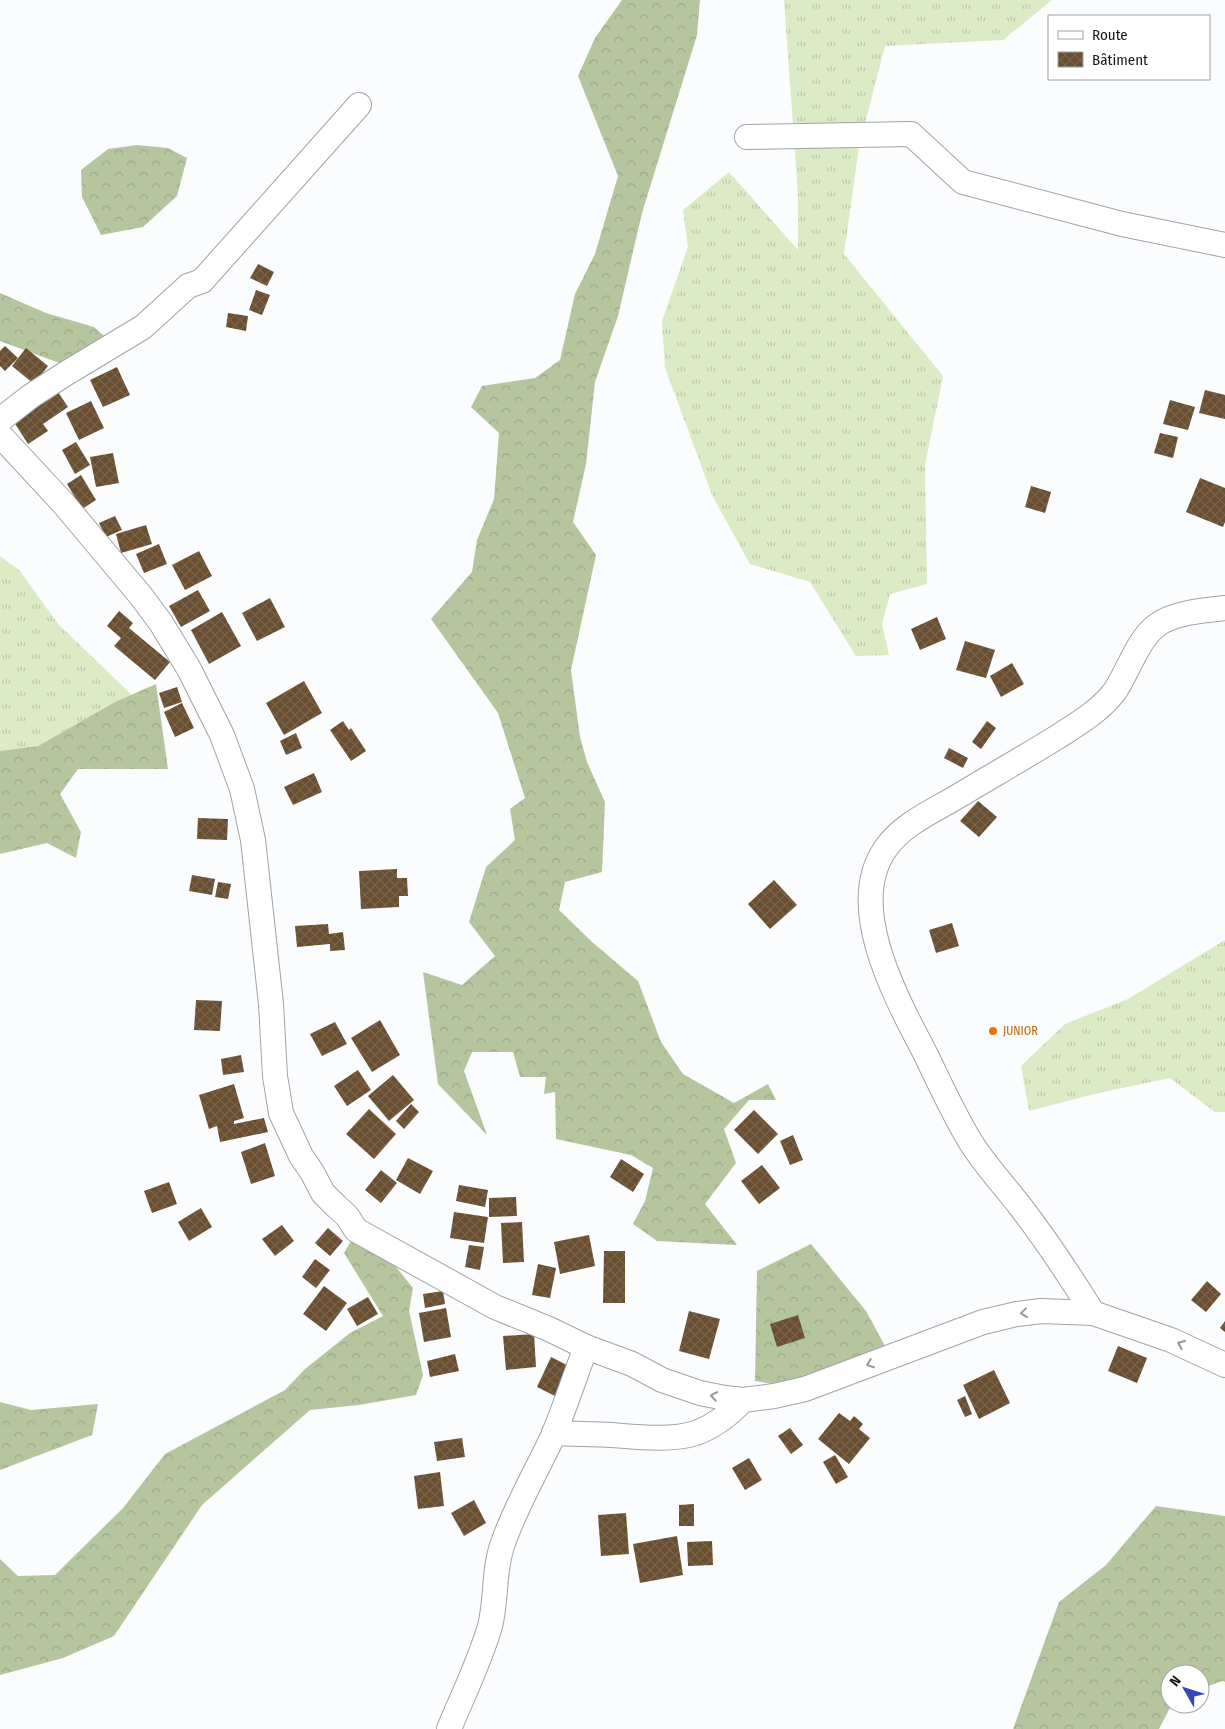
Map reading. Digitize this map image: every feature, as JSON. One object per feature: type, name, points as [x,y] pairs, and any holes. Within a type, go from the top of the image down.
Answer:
[{"type":"street","points":[[0,420],[58,378],[135,332],[188,286],[202,281],[359,105]]},
{"type":"street","points":[[747,137],[911,134],[963,182],[1122,224],[1225,245]]},
{"type":"street","points":[[0,435],[63,503],[141,596],[161,623],[189,669],[224,740],[242,789],[253,840],[271,1004],[275,1076],[281,1113],[301,1156],[323,1193],[347,1216],[356,1230],[495,1307],[549,1329],[586,1347],[632,1364],[662,1380],[683,1388],[700,1393],[743,1400],[805,1389],[983,1322],[1017,1314],[1041,1311],[1094,1313],[1170,1340],[1225,1365]]},
{"type":"street","points":[[1094,1313],[1065,1267],[971,1142],[935,1074],[893,989],[880,958],[874,936],[871,899],[872,883],[876,865],[894,837],[935,810],[1062,734],[1104,704],[1115,690],[1141,645],[1154,627],[1167,620],[1190,613],[1225,608]]},
{"type":"street","points":[[449,1729],[480,1656],[490,1627],[495,1601],[495,1577],[502,1546],[512,1519],[554,1433],[586,1347]]},
{"type":"street","points":[[554,1433],[647,1437],[687,1435],[712,1426],[743,1400]]},
{"type":"green space","points":[[622,0],[700,0],[697,35],[642,213],[618,316],[595,382],[586,464],[573,522],[596,555],[571,670],[580,737],[587,762],[605,802],[602,872],[565,882],[559,910],[591,941],[638,981],[661,1042],[683,1074],[734,1103],[768,1084],[776,1100],[749,1100],[724,1129],[736,1163],[705,1204],[737,1245],[657,1241],[633,1224],[645,1201],[653,1168],[631,1155],[556,1139],[555,1092],[544,1094],[546,1077],[520,1077],[513,1052],[472,1052],[464,1071],[487,1135],[438,1084],[423,972],[462,985],[495,956],[469,922],[486,867],[515,840],[510,809],[525,798],[498,713],[431,619],[472,572],[477,540],[494,499],[499,433],[471,407],[482,386],[535,378],[560,360],[575,294],[595,254],[618,176],[578,76],[595,38]]},
{"type":"green space","points":[[784,0],[1052,0],[1003,40],[885,46],[859,147],[844,254],[943,376],[925,465],[927,584],[890,594],[882,624],[889,655],[856,656],[810,582],[750,564],[713,497],[665,368],[662,321],[688,247],[683,210],[729,172],[798,250],[798,194]]},
{"type":"green space","points":[[137,145],[168,148],[187,158],[177,196],[143,227],[101,235],[82,197],[81,170],[108,149]]},
{"type":"green space","points":[[0,293],[46,313],[94,327],[112,343],[84,372],[0,341]]},
{"type":"green space","points":[[0,556],[19,570],[59,625],[132,695],[115,702],[38,746],[0,751]]},
{"type":"green space","points":[[156,684],[168,769],[78,769],[60,794],[81,832],[76,858],[47,843],[0,854],[0,751],[38,746],[115,702]]},
{"type":"green space","points":[[1225,940],[1225,1112],[1215,1112],[1170,1078],[1094,1094],[1029,1111],[1021,1066],[1065,1024],[1128,999]]},
{"type":"green space","points":[[351,1241],[388,1257],[413,1288],[409,1311],[423,1375],[416,1395],[359,1405],[310,1410],[202,1505],[114,1636],[63,1658],[0,1675],[0,1559],[18,1576],[55,1575],[123,1508],[165,1454],[285,1390],[305,1369],[350,1333],[383,1316],[344,1253]]},
{"type":"green space","points":[[811,1244],[866,1311],[885,1346],[786,1386],[755,1381],[757,1271]]},
{"type":"green space","points":[[0,1402],[31,1410],[98,1404],[92,1435],[0,1470]]},
{"type":"green space","points":[[1156,1506],[1225,1516],[1225,1682],[1222,1681],[1210,1685],[1210,1664],[1160,1664],[1160,1714],[1167,1714],[1159,1729],[1013,1729],[1059,1602],[1106,1565]]},
{"type":"building","points":[[258,264],[274,272],[267,286],[250,278]]},
{"type":"building","points":[[256,290],[270,295],[262,315],[249,310]]},
{"type":"building","points":[[228,313],[248,316],[246,331],[226,327]]},
{"type":"building","points":[[5,346],[18,358],[5,371],[0,366],[0,351]]},
{"type":"building","points":[[26,348],[48,366],[34,384],[12,366]]},
{"type":"building","points":[[117,367],[130,395],[103,407],[90,380]]},
{"type":"building","points":[[56,389],[68,407],[43,424],[48,431],[28,444],[12,419]]},
{"type":"building","points":[[1205,390],[1225,395],[1225,419],[1199,413]]},
{"type":"building","points":[[1170,400],[1195,407],[1188,430],[1163,424]]},
{"type":"building","points":[[91,401],[104,428],[79,440],[66,413]]},
{"type":"building","points":[[1160,433],[1178,437],[1173,458],[1154,453]]},
{"type":"building","points":[[76,442],[90,465],[75,474],[62,450]]},
{"type":"building","points":[[113,453],[119,483],[96,487],[90,457]]},
{"type":"building","points":[[81,475],[96,500],[82,509],[67,484]]},
{"type":"building","points":[[1200,478],[1225,488],[1225,522],[1223,527],[1186,512]]},
{"type":"building","points":[[1031,486],[1051,492],[1045,513],[1025,507]]},
{"type":"building","points":[[115,516],[122,530],[106,537],[99,523]]},
{"type":"building","points":[[146,525],[152,544],[121,553],[116,534]]},
{"type":"building","points":[[159,544],[167,564],[144,573],[136,554]]},
{"type":"building","points":[[199,551],[212,576],[185,590],[172,565]]},
{"type":"building","points":[[198,590],[210,611],[181,627],[169,606]]},
{"type":"building","points":[[270,598],[285,627],[257,641],[242,613]]},
{"type":"building","points":[[119,611],[133,623],[129,628],[170,662],[155,680],[114,646],[121,638],[107,626]]},
{"type":"building","points":[[222,612],[241,646],[209,664],[191,630]]},
{"type":"building","points":[[937,617],[946,639],[920,650],[911,629]]},
{"type":"building","points":[[965,641],[995,650],[986,678],[956,670]]},
{"type":"building","points":[[1012,663],[1024,684],[1001,697],[990,676]]},
{"type":"building","points":[[304,681],[322,713],[284,735],[266,703]]},
{"type":"building","points":[[177,687],[182,702],[164,708],[159,693]]},
{"type":"building","points":[[182,703],[194,728],[175,737],[164,712]]},
{"type":"building","points":[[343,721],[349,730],[351,728],[366,751],[351,761],[330,730]]},
{"type":"building","points":[[987,721],[996,728],[981,749],[972,742]]},
{"type":"building","points":[[296,733],[302,748],[286,755],[280,741]]},
{"type":"building","points":[[949,748],[968,758],[963,768],[944,758]]},
{"type":"building","points":[[314,773],[322,792],[293,805],[284,787]]},
{"type":"building","points":[[978,801],[997,817],[979,837],[960,821]]},
{"type":"building","points":[[198,818],[228,819],[227,840],[197,839]]},
{"type":"building","points":[[397,869],[397,878],[407,878],[408,896],[399,896],[399,907],[361,909],[359,871]]},
{"type":"building","points":[[192,875],[215,879],[212,895],[189,891]]},
{"type":"building","points":[[774,880],[797,905],[770,929],[748,904]]},
{"type":"building","points":[[218,882],[231,884],[228,899],[215,897]]},
{"type":"building","points":[[952,923],[959,946],[936,953],[929,930]]},
{"type":"building","points":[[328,924],[329,934],[343,932],[345,950],[330,951],[330,944],[297,947],[295,926]]},
{"type":"building","points":[[196,1000],[222,1001],[220,1031],[194,1030]]},
{"type":"building","points":[[380,1020],[400,1055],[372,1072],[351,1038]]},
{"type":"building","points":[[335,1022],[347,1044],[322,1056],[310,1034]]},
{"type":"building","points":[[241,1055],[244,1072],[223,1075],[221,1059]]},
{"type":"building","points":[[358,1070],[371,1090],[347,1106],[334,1086]]},
{"type":"building","points":[[393,1075],[414,1100],[389,1121],[368,1096]]},
{"type":"building","points":[[234,1084],[244,1118],[234,1121],[234,1124],[264,1118],[268,1132],[220,1142],[217,1126],[209,1129],[199,1095]]},
{"type":"building","points":[[411,1104],[419,1112],[404,1129],[396,1121]]},
{"type":"building","points":[[369,1109],[396,1134],[374,1159],[346,1134]]},
{"type":"building","points":[[754,1110],[778,1134],[758,1154],[734,1130]]},
{"type":"building","points":[[793,1135],[803,1160],[790,1165],[780,1141]]},
{"type":"building","points":[[265,1143],[275,1176],[251,1184],[241,1152]]},
{"type":"building","points":[[408,1158],[433,1171],[420,1194],[396,1180]]},
{"type":"building","points":[[621,1159],[644,1174],[633,1192],[610,1177]]},
{"type":"building","points":[[762,1165],[780,1188],[759,1204],[741,1181]]},
{"type":"building","points":[[381,1170],[397,1183],[381,1203],[365,1190]]},
{"type":"building","points":[[169,1182],[177,1204],[152,1213],[144,1191]]},
{"type":"building","points":[[459,1185],[488,1190],[485,1207],[456,1201]]},
{"type":"building","points":[[516,1197],[517,1216],[489,1217],[489,1198]]},
{"type":"building","points":[[201,1208],[212,1227],[189,1241],[178,1222]]},
{"type":"building","points":[[454,1212],[488,1217],[484,1243],[450,1238]]},
{"type":"building","points":[[522,1222],[524,1262],[503,1263],[501,1223]]},
{"type":"building","points":[[282,1225],[294,1241],[275,1256],[262,1239]]},
{"type":"building","points":[[328,1228],[343,1241],[330,1256],[315,1243]]},
{"type":"building","points":[[589,1235],[595,1266],[560,1274],[554,1242]]},
{"type":"building","points":[[469,1245],[484,1247],[480,1270],[465,1267]]},
{"type":"building","points":[[604,1251],[625,1251],[625,1303],[603,1303]]},
{"type":"building","points":[[315,1259],[330,1270],[316,1288],[302,1277]]},
{"type":"building","points":[[538,1264],[556,1268],[550,1298],[532,1295]]},
{"type":"building","points":[[1207,1281],[1221,1294],[1206,1312],[1191,1300]]},
{"type":"building","points":[[324,1286],[347,1303],[326,1331],[303,1314]]},
{"type":"building","points":[[443,1291],[445,1304],[425,1308],[423,1294]]},
{"type":"building","points":[[368,1297],[378,1314],[357,1326],[347,1309]]},
{"type":"building","points":[[446,1308],[451,1337],[424,1342],[419,1313]]},
{"type":"building","points":[[689,1311],[720,1319],[709,1359],[679,1351]]},
{"type":"building","points":[[798,1315],[805,1338],[777,1347],[770,1324]]},
{"type":"building","points":[[1225,1321],[1225,1332],[1220,1328]]},
{"type":"building","points":[[534,1334],[536,1367],[506,1370],[503,1336]]},
{"type":"building","points":[[1118,1346],[1147,1358],[1137,1383],[1108,1371]]},
{"type":"building","points":[[455,1354],[459,1371],[430,1377],[427,1361]]},
{"type":"building","points":[[551,1357],[573,1368],[559,1398],[537,1387]]},
{"type":"building","points":[[994,1370],[1010,1403],[979,1419],[963,1385]]},
{"type":"building","points":[[965,1396],[972,1414],[965,1417],[957,1400]]},
{"type":"building","points":[[839,1413],[850,1421],[854,1416],[863,1424],[859,1429],[870,1438],[849,1464],[818,1439]]},
{"type":"building","points":[[790,1428],[803,1445],[791,1454],[778,1436]]},
{"type":"building","points":[[462,1438],[465,1457],[437,1461],[434,1442]]},
{"type":"building","points":[[835,1455],[848,1477],[836,1484],[823,1462]]},
{"type":"building","points":[[749,1458],[762,1480],[745,1490],[732,1468]]},
{"type":"building","points":[[440,1472],[444,1506],[418,1509],[414,1476]]},
{"type":"building","points":[[474,1500],[486,1523],[464,1536],[451,1513]]},
{"type":"building","points":[[694,1504],[694,1526],[679,1526],[679,1505]]},
{"type":"building","points":[[626,1513],[629,1554],[601,1556],[598,1515]]},
{"type":"building","points":[[677,1536],[683,1575],[640,1583],[633,1544]]},
{"type":"building","points":[[712,1541],[713,1565],[688,1566],[687,1542]]},
{"type":"place","name":"JUNIOR","points":[[993,1031]]}]
